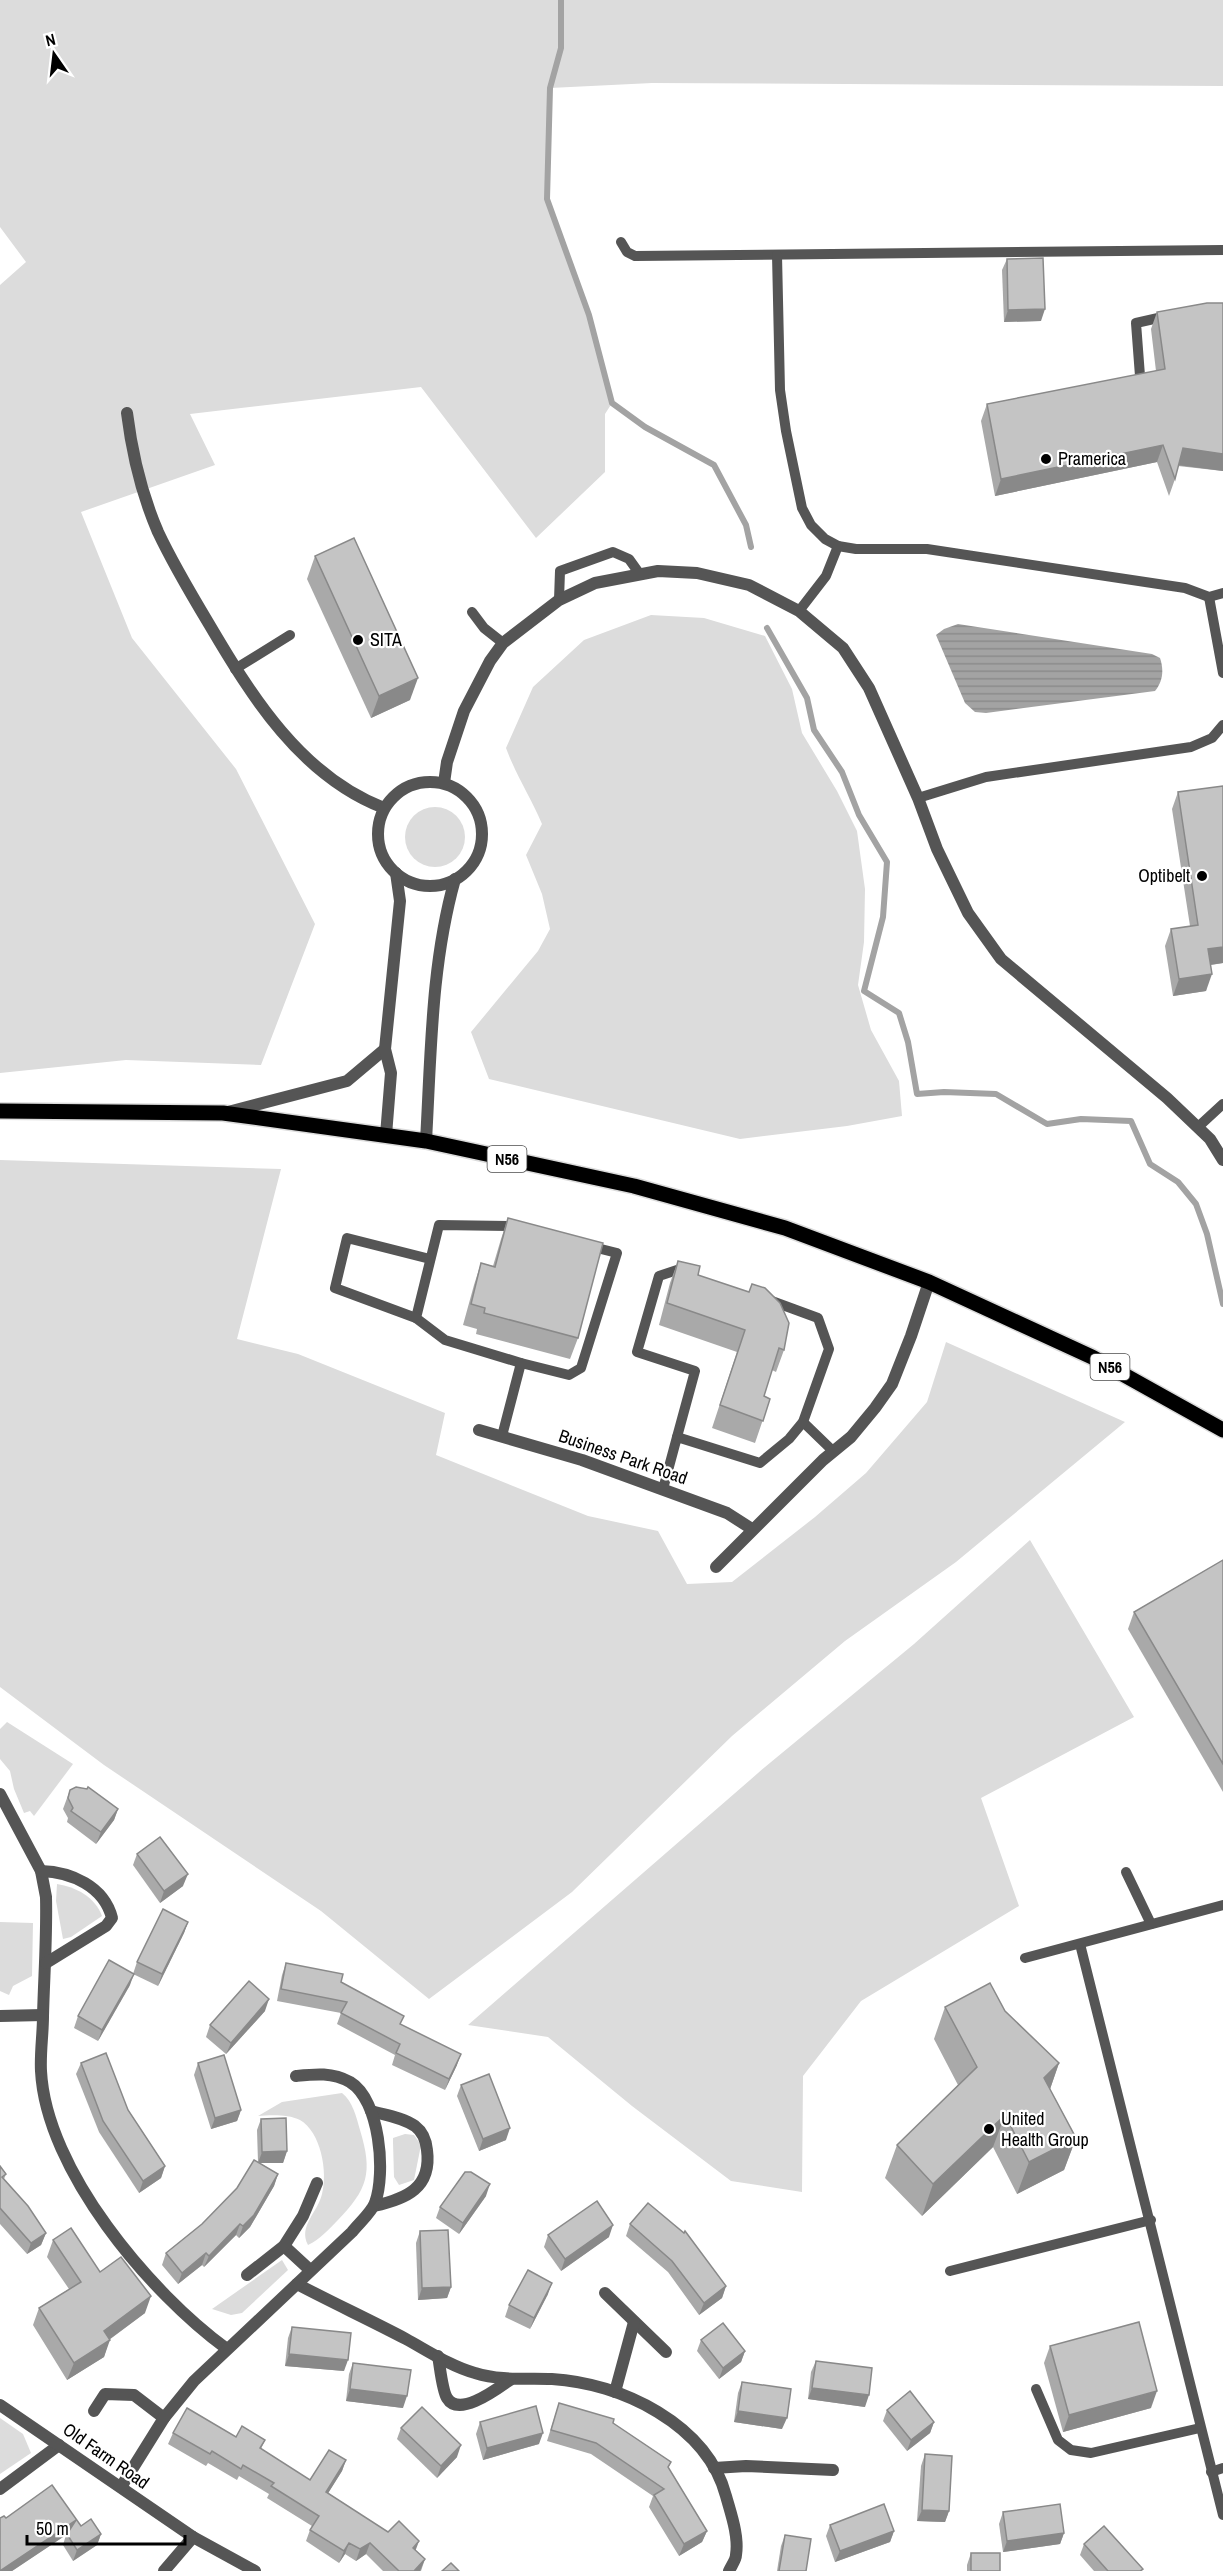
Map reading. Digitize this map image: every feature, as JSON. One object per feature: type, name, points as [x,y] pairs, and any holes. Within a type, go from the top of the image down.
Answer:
[{"type":"main road","name":"N56","points":[[0,1111],[223,1113],[426,1141],[634,1186],[785,1228],[929,1282],[1092,1357],[1223,1430]]},
{"type":"street","points":[[127,413],[132,451],[158,530],[184,582],[236,669],[257,700],[299,752],[368,802],[384,808]]},
{"type":"street","points":[[444,783],[447,762],[464,711],[480,679],[503,643],[559,600],[596,584],[639,573],[658,571],[697,573],[749,585],[799,611],[843,648],[869,688],[918,798],[937,849],[968,912],[1001,959],[1167,1098],[1210,1139],[1223,1160]]},
{"type":"street","points":[[432,781],[444,783],[464,793],[472,801],[483,833],[478,855],[465,873],[441,885],[425,885],[410,881],[396,873],[385,859],[379,843],[379,825],[384,808],[400,791],[410,786],[432,781]]},
{"type":"street","points":[[386,1135],[391,1073],[385,1049],[400,901],[396,873]]},
{"type":"street","points":[[426,1141],[434,998],[444,918],[455,879]]},
{"type":"street","points":[[223,1113],[347,1082],[385,1049]]},
{"type":"street","points":[[716,1567],[833,1451],[851,1437],[892,1384],[929,1282]]},
{"type":"street","name":"Business Park Road","points":[[479,1430],[582,1460],[727,1513],[752,1529]]},
{"type":"street","points":[[0,1794],[41,1871],[46,1897],[46,1963],[42,1992],[41,2072],[47,2110],[58,2142],[81,2188],[164,2295],[199,2328],[227,2349]]},
{"type":"street","points":[[41,1871],[61,1872],[88,1884],[110,1907],[112,1918],[106,1926],[46,1963]]},
{"type":"street","points":[[0,2016],[43,2015]]},
{"type":"street","points":[[121,2487],[164,2418],[194,2381],[352,2232],[374,2206],[381,2181],[380,2152],[371,2111],[363,2096],[350,2083],[325,2073],[296,2076]]},
{"type":"street","points":[[371,2111],[402,2120],[416,2127],[426,2139],[428,2155],[428,2170],[422,2182],[409,2194],[396,2201],[374,2206]]},
{"type":"street","points":[[246,2275],[284,2246],[303,2216],[317,2183]]},
{"type":"street","points":[[284,2246],[310,2270]]},
{"type":"street","points":[[297,2284],[474,2373],[510,2380],[553,2379],[589,2384],[615,2392],[660,2412],[688,2435],[714,2468],[725,2492],[734,2524],[736,2555],[729,2571]]},
{"type":"street","points":[[605,2292],[666,2352]]},
{"type":"street","points":[[615,2392],[634,2322]]},
{"type":"street","points":[[438,2356],[447,2398],[455,2406],[464,2406],[495,2391],[510,2380]]},
{"type":"street","points":[[94,2411],[105,2394],[134,2395],[164,2418]]},
{"type":"street","name":"Old Farm Road","points":[[0,2405],[193,2537],[255,2571]]},
{"type":"street","points":[[0,2488],[59,2445]]},
{"type":"street","points":[[714,2468],[746,2466],[833,2470]]},
{"type":"street","points":[[164,2571],[193,2537]]},
{"type":"lane","points":[[621,242],[627,252],[635,256],[1223,249]]},
{"type":"lane","points":[[777,255],[780,390],[802,508],[811,525],[825,539],[838,546],[856,549],[927,549],[968,554],[1185,588],[1209,597],[1223,593]]},
{"type":"lane","points":[[1140,376],[1136,322],[1182,312]]},
{"type":"lane","points":[[799,611],[826,576],[838,546]]},
{"type":"lane","points":[[559,600],[560,571],[612,552],[629,559],[639,573]]},
{"type":"lane","points":[[1209,597],[1223,673]]},
{"type":"lane","points":[[472,612],[484,628],[503,643]]},
{"type":"lane","points":[[236,669],[290,635]]},
{"type":"lane","points":[[918,798],[986,777],[1191,747],[1212,738],[1223,724]]},
{"type":"lane","points":[[1198,1127],[1223,1104]]},
{"type":"lane","points":[[416,1318],[438,1225],[508,1226],[530,1232]]},
{"type":"lane","points":[[430,1259],[347,1238],[335,1288],[416,1318],[445,1340],[569,1375],[581,1368],[617,1253],[573,1242]]},
{"type":"lane","points":[[663,1490],[695,1371],[637,1352],[659,1276],[680,1269],[701,1276]]},
{"type":"lane","points":[[677,1437],[760,1463],[789,1439],[803,1422],[829,1349],[818,1318],[754,1295]]},
{"type":"lane","points":[[502,1436],[521,1363]]},
{"type":"lane","points":[[803,1422],[833,1451]]},
{"type":"lane","points":[[1126,1872],[1151,1924]]},
{"type":"lane","points":[[1025,1958],[1223,1905]]},
{"type":"lane","points":[[1080,1944],[1151,2220],[1223,2515]]},
{"type":"lane","points":[[950,2271],[1151,2220]]},
{"type":"lane","points":[[1036,2389],[1058,2440],[1071,2450],[1091,2454],[1200,2428]]},
{"type":"lane","points":[[1211,2472],[1223,2468]]},
{"type":"shaded area","points":[[0,0],[1223,0],[1223,86],[652,83],[550,88],[547,199],[589,315],[612,403],[605,414],[605,472],[536,538],[421,387],[190,414],[215,465],[81,512],[132,638],[236,769],[315,924],[261,1065],[126,1060],[0,1073],[0,285],[26,262],[0,227]]},
{"type":"shaded area","points":[[651,615],[704,618],[765,636],[792,689],[802,733],[837,791],[857,831],[865,889],[864,942],[858,985],[871,1030],[899,1081],[902,1116],[847,1126],[740,1139],[489,1079],[471,1032],[538,951],[550,929],[542,894],[526,855],[542,824],[506,748],[533,687],[584,640]]},
{"type":"shaded area","points":[[958,624],[1152,654],[1160,658],[1161,679],[1155,691],[986,713],[975,712],[965,703],[936,635]]},
{"type":"shaded area","points":[[435,807],[452,812],[460,820],[465,837],[460,854],[452,862],[435,867],[418,862],[410,854],[405,837],[410,820],[418,812]]},
{"type":"shaded area","points":[[0,1160],[281,1169],[237,1339],[298,1354],[445,1413],[436,1455],[588,1516],[658,1531],[687,1584],[732,1582],[815,1517],[866,1473],[927,1402],[946,1342],[1125,1422],[956,1562],[845,1641],[732,1736],[572,1892],[429,1999],[321,1911],[104,1765],[0,1687]]},
{"type":"shaded area","points":[[1030,1540],[1134,1717],[981,1798],[1019,1906],[861,2001],[803,2076],[802,2192],[731,2181],[632,2106],[548,2037],[468,2025],[765,1767],[914,1644]]},
{"type":"shaded area","points":[[7,1722],[73,1764],[34,1816],[30,1811],[24,1813],[14,1789],[10,1771],[0,1759],[0,1729]]},
{"type":"shaded area","points":[[57,1884],[90,1898],[102,1916],[71,1937],[63,1939],[56,1901]]},
{"type":"shaded area","points":[[0,1922],[33,1923],[32,1976],[13,1986],[9,1995],[0,1991]]},
{"type":"shaded area","points":[[342,2093],[354,2110],[364,2145],[367,2169],[365,2180],[356,2199],[347,2210],[323,2234],[308,2245],[305,2232],[320,2201],[324,2185],[323,2164],[318,2143],[307,2126],[300,2120],[285,2116],[258,2116],[282,2102]]},
{"type":"shaded area","points":[[405,2134],[414,2135],[421,2145],[414,2180],[399,2185],[394,2177],[393,2138]]},
{"type":"shaded area","points":[[282,2260],[288,2270],[242,2313],[231,2315],[212,2309]]},
{"type":"shaded area","points":[[0,2418],[23,2434],[31,2453],[0,2474]]},
{"type":"building","points":[[1043,258],[1045,309],[1008,310],[1007,259]]},
{"type":"building","points":[[1207,303],[1223,303],[1223,454],[1183,448],[1175,479],[1163,445],[1001,479],[987,404],[1165,369],[1157,312]]},
{"type":"building","points":[[354,538],[418,678],[379,696],[315,556]]},
{"type":"building","name":"Optibelt","points":[[1223,786],[1223,947],[1208,949],[1212,974],[1179,979],[1171,929],[1198,925],[1178,792]]},
{"type":"building","points":[[508,1218],[603,1243],[578,1338],[484,1313],[485,1308],[471,1304],[481,1263],[495,1267]]},
{"type":"building","points":[[678,1261],[700,1266],[698,1275],[749,1292],[752,1284],[765,1288],[780,1303],[789,1323],[784,1350],[779,1348],[764,1396],[770,1399],[763,1421],[720,1405],[745,1330],[667,1303]]},
{"type":"building","points":[[1223,1560],[1223,1764],[1134,1612]]},
{"type":"building","points":[[76,1787],[87,1789],[88,1787],[118,1809],[101,1832],[71,1811],[73,1808],[68,1798],[70,1790]]},
{"type":"building","points":[[160,1837],[188,1874],[164,1891],[137,1854]]},
{"type":"building","points":[[163,1909],[188,1922],[162,1974],[137,1962]]},
{"type":"building","points":[[109,1960],[134,1974],[102,2030],[78,2016]]},
{"type":"building","points":[[286,1963],[343,1974],[341,1982],[404,2016],[400,2024],[461,2054],[449,2079],[396,2053],[400,2044],[341,2013],[347,2002],[281,1989]]},
{"type":"building","points":[[249,1981],[269,1999],[231,2043],[210,2025]]},
{"type":"building","points":[[990,1983],[1005,2011],[1059,2063],[1044,2078],[1076,2138],[1029,2162],[1005,2115],[933,2184],[897,2145],[977,2067],[945,2007]]},
{"type":"building","points":[[106,2053],[128,2110],[165,2166],[143,2181],[103,2121],[81,2063]]},
{"type":"building","points":[[224,2055],[241,2110],[215,2118],[198,2063]]},
{"type":"building","points":[[489,2074],[510,2128],[483,2139],[461,2085]]},
{"type":"building","points":[[286,2118],[287,2151],[262,2152],[261,2119]]},
{"type":"building","points":[[254,2160],[278,2174],[254,2215],[243,2226],[240,2224],[209,2256],[206,2253],[182,2273],[166,2253],[202,2224],[237,2188]]},
{"type":"building","points":[[0,2166],[6,2174],[2,2177],[28,2206],[46,2233],[31,2243],[0,2208]]},
{"type":"building","points":[[465,2172],[471,2172],[490,2184],[463,2223],[440,2207]]},
{"type":"building","points":[[597,2201],[613,2225],[565,2259],[548,2235]]},
{"type":"building","points":[[648,2203],[684,2233],[685,2231],[726,2286],[704,2303],[672,2261],[630,2224]]},
{"type":"building","points":[[71,2228],[100,2272],[121,2257],[151,2296],[104,2331],[110,2340],[74,2363],[39,2308],[81,2282],[53,2240]]},
{"type":"building","points":[[448,2230],[451,2287],[422,2288],[420,2231]]},
{"type":"building","points":[[528,2270],[552,2283],[534,2318],[509,2305]]},
{"type":"building","points":[[1139,2322],[1157,2391],[1069,2415],[1050,2346]]},
{"type":"building","points":[[723,2323],[745,2351],[723,2368],[701,2340]]},
{"type":"building","points":[[292,2327],[351,2333],[348,2360],[289,2354]]},
{"type":"building","points":[[816,2361],[872,2368],[869,2395],[812,2388]]},
{"type":"building","points":[[353,2363],[411,2370],[407,2396],[350,2389]]},
{"type":"building","points":[[742,2382],[791,2389],[787,2418],[738,2411]]},
{"type":"building","points":[[910,2391],[934,2422],[911,2440],[887,2410]]},
{"type":"building","points":[[559,2403],[614,2419],[613,2423],[671,2462],[668,2467],[707,2531],[684,2544],[654,2495],[664,2489],[596,2443],[551,2430]]},
{"type":"building","points":[[536,2406],[543,2433],[487,2448],[480,2422]]},
{"type":"building","points":[[422,2407],[461,2445],[441,2466],[401,2428]]},
{"type":"building","points":[[187,2408],[236,2437],[242,2426],[265,2440],[260,2448],[310,2480],[329,2450],[346,2460],[326,2492],[388,2532],[399,2521],[419,2541],[413,2548],[425,2559],[414,2571],[399,2571],[370,2543],[360,2549],[349,2543],[344,2551],[310,2530],[319,2516],[271,2486],[274,2483],[243,2465],[241,2469],[212,2451],[210,2454],[173,2433]]},
{"type":"building","points":[[925,2454],[952,2456],[949,2511],[922,2510]]},
{"type":"building","points":[[52,2485],[81,2526],[91,2519],[101,2534],[77,2550],[67,2534],[76,2520],[0,2571],[0,2518],[4,2516],[6,2518]]},
{"type":"building","points":[[884,2504],[894,2531],[840,2551],[830,2525]]},
{"type":"building","points":[[1060,2504],[1064,2533],[1007,2541],[1003,2512]]},
{"type":"building","points":[[1104,2526],[1143,2569],[1140,2571],[1108,2571],[1084,2544]]},
{"type":"building","points":[[785,2535],[811,2539],[806,2571],[779,2571]]},
{"type":"building","points":[[971,2553],[1000,2553],[1000,2571],[971,2571]]},
{"type":"building","points":[[451,2563],[459,2571],[442,2571]]},
{"type":"waterway","points":[[561,0],[561,48],[550,88],[547,199],[589,315],[612,403],[645,427],[714,465],[746,525],[751,547]]},
{"type":"waterway","points":[[767,628],[807,698],[814,730],[842,772],[859,815],[887,862],[883,917],[864,991],[899,1013],[908,1042],[917,1094],[944,1092],[996,1094],[1047,1124],[1081,1119],[1131,1121],[1150,1164],[1178,1182],[1196,1204],[1207,1234],[1223,1304]]},
{"type":"place","name":"Pramerica","points":[[1046,459]]},
{"type":"place","name":"SITA","points":[[358,640]]},
{"type":"place","name":"Optibelt","points":[[1202,876]]},
{"type":"place","name":"United Health Group","points":[[989,2129]]}]
